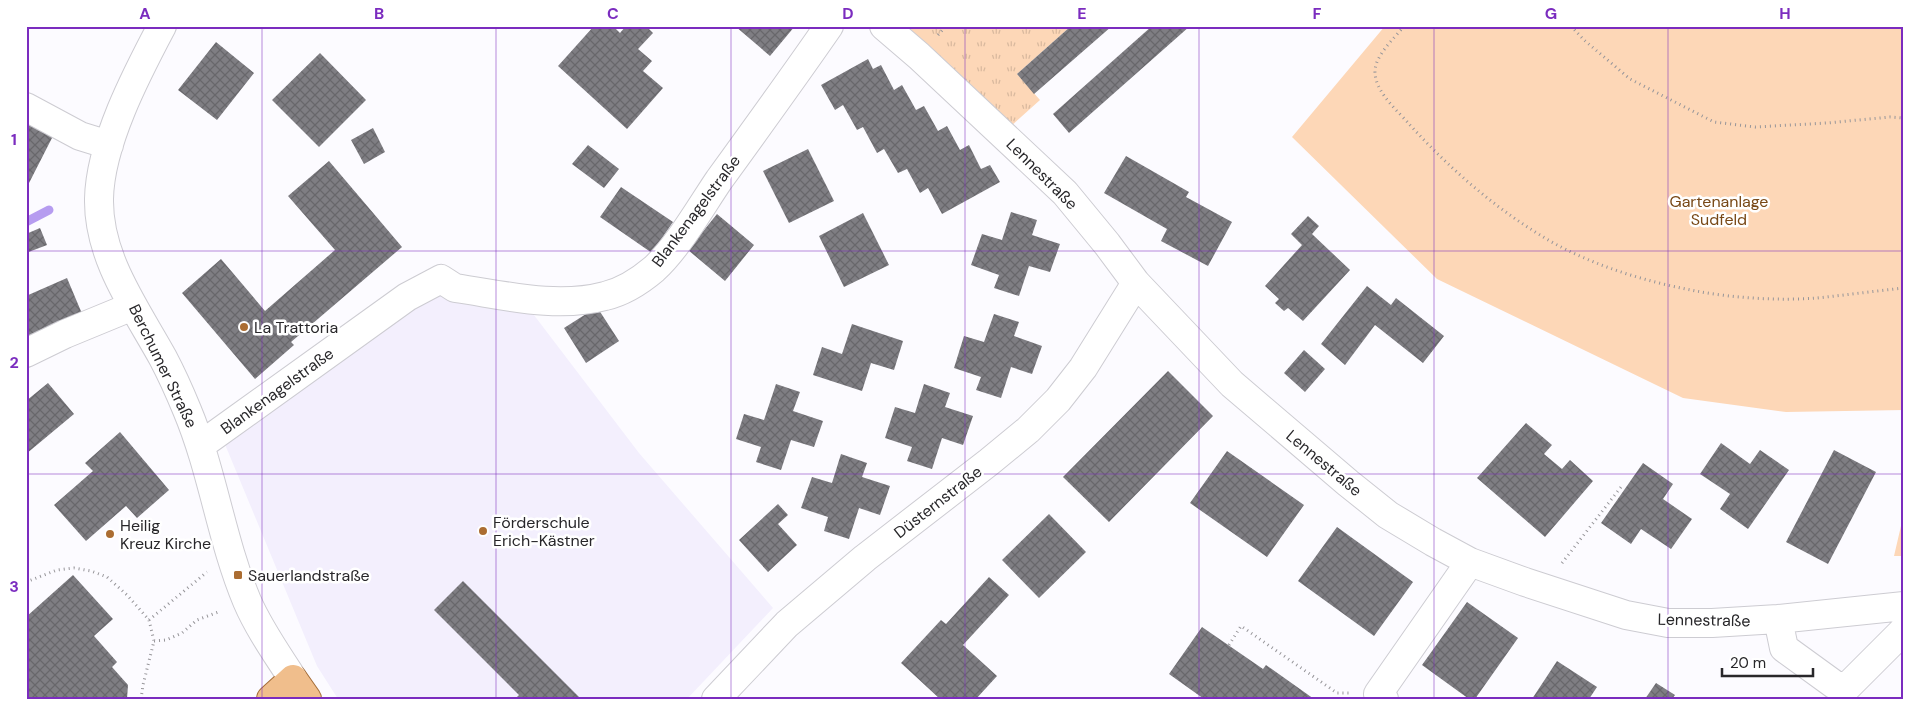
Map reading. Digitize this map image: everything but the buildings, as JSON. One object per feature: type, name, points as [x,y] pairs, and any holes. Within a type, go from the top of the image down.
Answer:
[{"type":"main road","points":[[270,699],[300,689]]},
{"type":"street","name":"Berchumer Straße","points":[[162,26],[126,102],[109,144],[102,171],[99,199],[101,226],[108,254],[164,360],[201,446],[226,538],[247,601],[263,632],[300,689]]},
{"type":"street","name":"Blankenagelstraße","points":[[201,446],[407,297],[441,280],[455,288],[553,303],[590,300],[607,296],[634,283],[654,268],[674,245],[829,26]]},
{"type":"street","name":"Lennestraße","points":[[884,26],[919,56],[1065,193],[1136,283],[1232,384],[1388,515],[1470,562],[1626,615],[1668,623],[1712,623],[1778,619],[1904,606]]},
{"type":"street","points":[[26,107],[80,136],[109,144]]},
{"type":"street","name":"Düsternstraße","points":[[716,699],[788,624],[865,558],[1028,430],[1058,400],[1083,368],[1136,283]]},
{"type":"street","points":[[26,353],[134,306]]},
{"type":"street","points":[[1381,696],[1470,562]]},
{"type":"street","points":[[1778,619],[1784,648],[1835,686],[1847,687],[1904,630]]},
{"type":"path","points":[[1404,26],[1378,58],[1374,72],[1378,87],[1428,145],[1460,177],[1550,241],[1591,261],[1642,278],[1697,291],[1754,298],[1816,298],[1904,288]]},
{"type":"path","points":[[1571,26],[1584,40],[1630,79],[1714,122],[1755,127],[1827,123],[1890,116],[1904,118]]},
{"type":"path","points":[[1543,588],[1621,487]]},
{"type":"path","points":[[26,582],[57,570],[74,568],[92,571],[106,577],[127,595],[148,620],[154,642],[141,699]]},
{"type":"path","points":[[148,620],[188,585]]},
{"type":"path","points":[[154,642],[166,640],[182,633],[197,620]]},
{"type":"path","points":[[1229,645],[1241,626],[1337,693],[1381,696]]},
{"type":"shaded area","name":"Förderschule Erich-Kästner","points":[[427,288],[521,298],[639,453],[773,608],[687,699],[338,699],[317,666],[224,442]]},
{"type":"green space","points":[[903,26],[1071,26],[1017,74],[1040,100],[1010,127]]},
{"type":"green space","name":"Gartenanlage Sudfeld","points":[[1385,26],[1904,26],[1904,410],[1786,412],[1683,398],[1437,279],[1292,137]]},
{"type":"green space","points":[[1904,513],[1904,556],[1894,556]]},
{"type":"waterway","points":[[26,222],[49,210]]},
{"type":"place","name":"La Trattoria","points":[[244,327]]},
{"type":"place","name":"Förderschule Erich-Kästner","points":[[483,531]]},
{"type":"place","name":"Heilig Kreuz Kirche","points":[[110,534]]},
{"type":"place","name":"Sauerlandstraße","points":[[238,575]]}]
